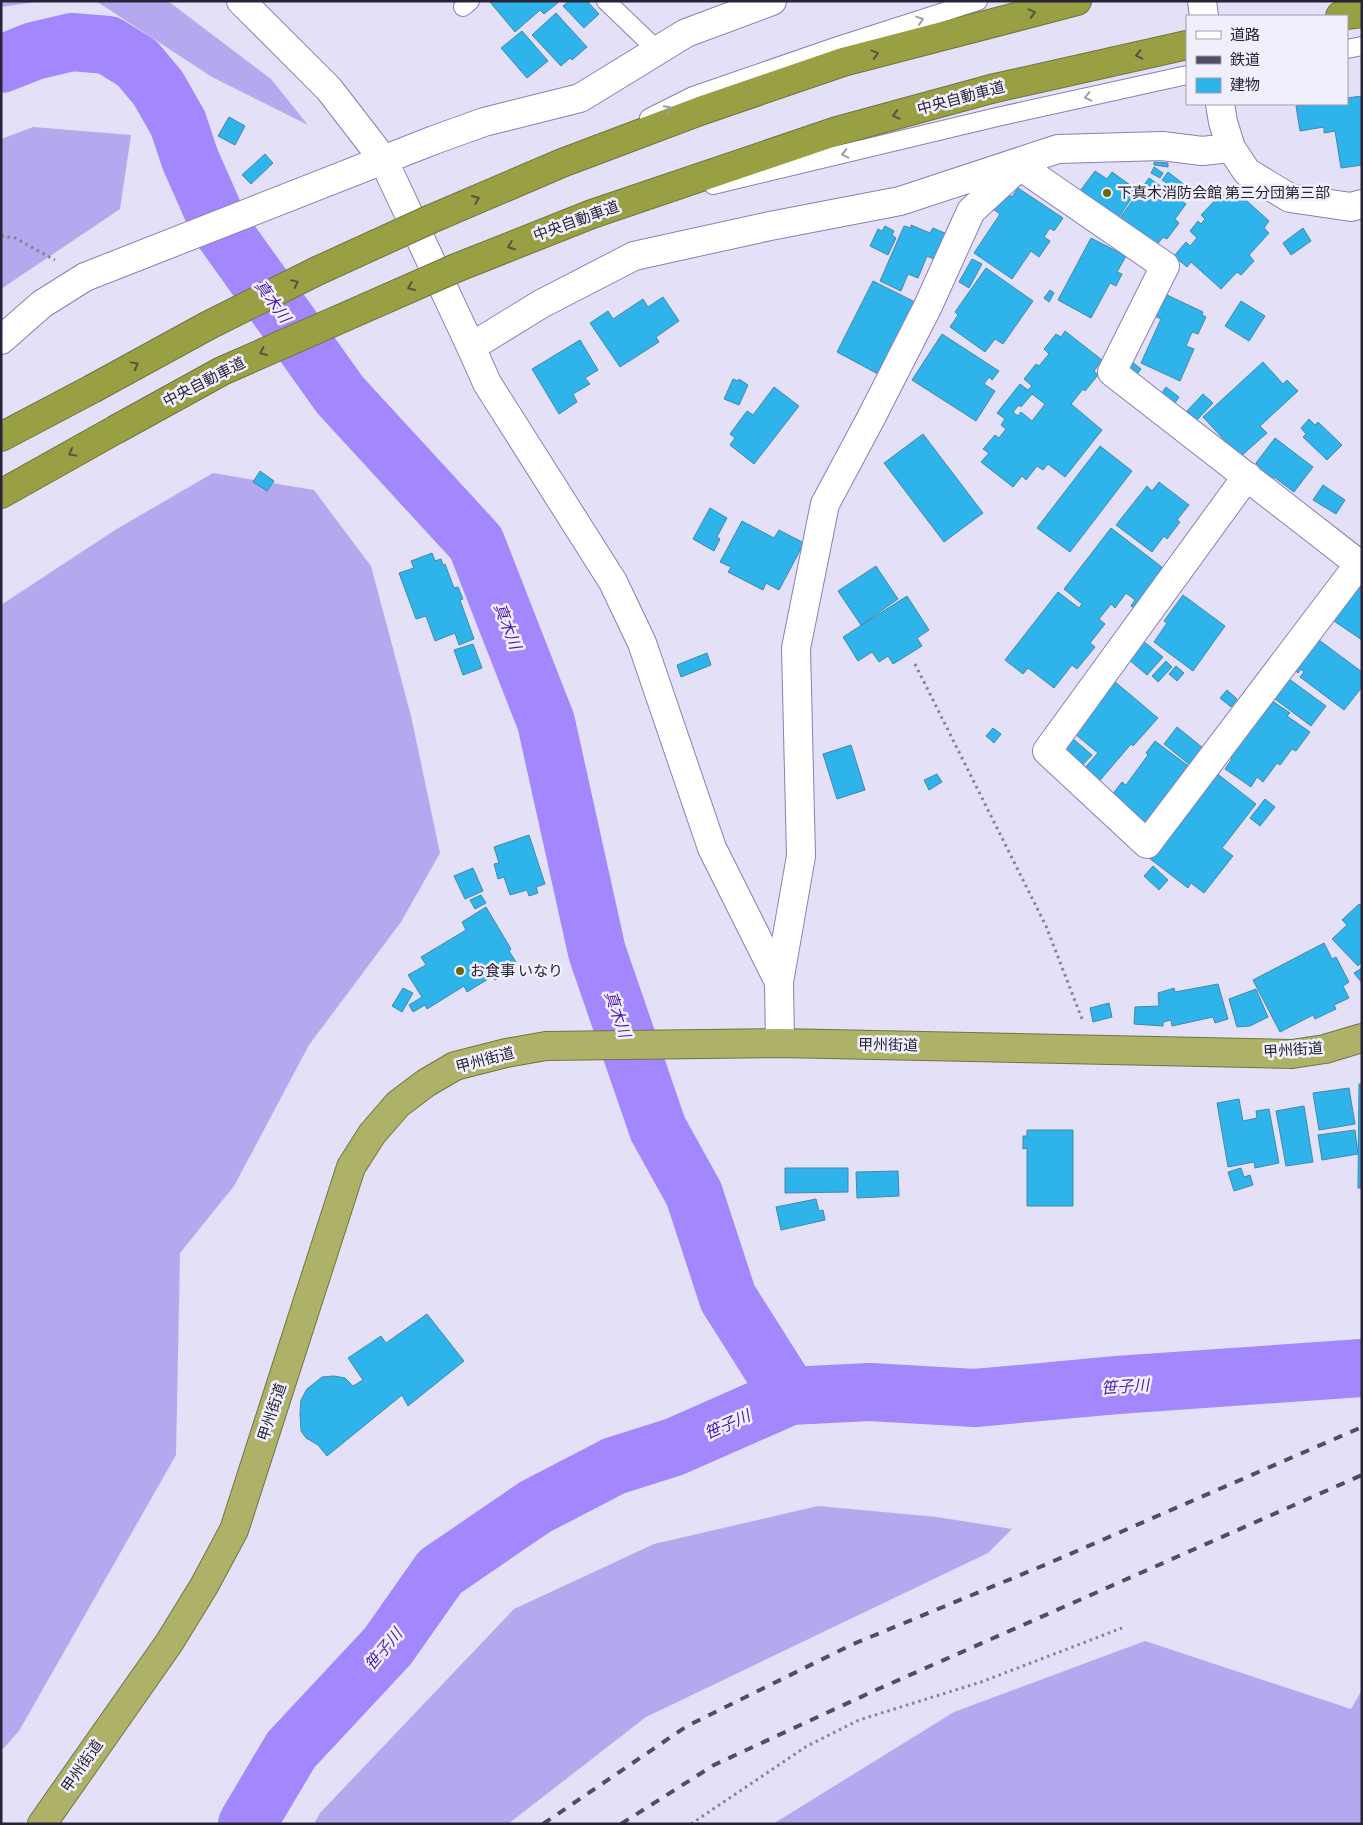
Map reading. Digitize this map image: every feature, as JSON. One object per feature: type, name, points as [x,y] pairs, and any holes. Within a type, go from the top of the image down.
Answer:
[{"type":"highway","points":[[1,437],[208,325],[431,219],[562,163],[700,111],[842,62],[1077,1]]},
{"type":"highway","points":[[1347,15],[1362,13]]},
{"type":"highway","name":"中央自動車道","points":[[1,494],[222,371],[456,268],[592,214],[837,131],[990,89],[1186,45]]},
{"type":"highway","name":"甲州街道","points":[[42,1824],[169,1643],[204,1586],[234,1530],[352,1167],[372,1134],[398,1104],[426,1083],[455,1066],[506,1053],[546,1046],[780,1043],[1292,1054],[1325,1049],[1362,1038]]},
{"type":"street","points":[[241,1],[329,89],[383,159],[487,383],[613,582],[642,643],[712,848],[779,982]]},
{"type":"street","points":[[1,340],[42,304],[85,277],[383,159],[484,122],[580,98],[686,33],[772,1]]},
{"type":"street","points":[[1202,1],[1204,15]]},
{"type":"street","points":[[1222,113],[1231,148],[1247,172],[1290,198],[1351,206],[1362,204]]},
{"type":"street","points":[[471,347],[541,304],[634,256],[770,226],[900,201],[1024,163],[1058,149],[1162,146],[1202,151],[1231,148]]},
{"type":"street","points":[[1024,163],[1165,266],[1112,372],[1246,476],[1359,564],[1147,844],[1048,751],[1246,476]]},
{"type":"street","points":[[780,1043],[779,982],[801,856],[796,648],[825,504],[928,306],[971,211],[1024,163]]},
{"type":"lane","points":[[562,163],[693,96],[835,47],[978,1]]},
{"type":"lane","points":[[617,5],[657,50]]},
{"type":"lane","points":[[1348,49],[1362,46]]},
{"type":"lane","points":[[592,214],[987,120],[1186,75]]},
{"type":"path","points":[[1,236],[15,238],[85,277]]},
{"type":"path","points":[[915,664],[1046,926],[1083,1020]]},
{"type":"path","points":[[691,1824],[807,1746],[859,1720],[981,1682],[1122,1628]]},
{"type":"shaded area","points":[[1,1],[42,1],[1,7]]},
{"type":"shaded area","points":[[96,1],[168,1],[271,79],[308,125],[212,77]]},
{"type":"shaded area","points":[[33,127],[131,135],[120,209],[1,289],[1,139]]},
{"type":"shaded area","points":[[213,473],[314,490],[371,566],[411,716],[440,853],[401,922],[309,1045],[234,1186],[180,1253],[176,1455],[19,1731],[1,1751],[1,605],[115,530]]},
{"type":"shaded area","points":[[818,1506],[937,1517],[1012,1529],[988,1553],[646,1717],[508,1824],[314,1824],[320,1813],[514,1609],[654,1544]]},
{"type":"shaded area","points":[[1145,1641],[1351,1709],[1362,1690],[1362,1824],[773,1824],[954,1712]]},
{"type":"building","points":[[491,1],[560,1],[544,14],[540,10],[515,32]]},
{"type":"building","points":[[569,1],[587,1],[599,14],[584,28],[563,6]]},
{"type":"building","points":[[556,13],[587,47],[572,60],[570,58],[561,66],[532,35]]},
{"type":"building","points":[[522,31],[548,61],[527,78],[501,48]]},
{"type":"building","points":[[1362,96],[1362,165],[1341,168],[1335,131],[1324,133],[1324,127],[1300,131],[1296,106],[1348,105],[1348,98]]},
{"type":"building","points":[[229,117],[245,126],[235,145],[218,136]]},
{"type":"building","points":[[265,154],[273,163],[251,184],[242,175]]},
{"type":"building","points":[[1154,162],[1168,163],[1168,167],[1154,165]]},
{"type":"building","points":[[1154,167],[1163,173],[1160,178],[1151,173]]},
{"type":"building","name":"下真木消防会館 第三分団第三部","points":[[1095,171],[1107,179],[1112,172],[1137,190],[1117,220],[1077,195]]},
{"type":"building","points":[[1168,172],[1186,186],[1180,193],[1162,180]]},
{"type":"building","points":[[1149,178],[1186,204],[1175,219],[1179,223],[1167,239],[1163,237],[1154,249],[1117,222]]},
{"type":"building","points":[[1018,188],[1063,218],[1054,231],[1050,228],[1044,237],[1050,241],[1039,257],[1031,251],[1012,279],[974,253],[1000,214],[993,209],[1005,192],[1012,197]]},
{"type":"building","points":[[1237,192],[1269,221],[1264,228],[1269,233],[1249,255],[1254,261],[1241,275],[1237,272],[1221,289],[1191,262],[1187,267],[1174,256],[1186,242],[1190,246],[1197,238],[1190,231],[1198,221],[1201,224],[1205,219],[1201,215],[1222,193],[1230,200]]},
{"type":"building","points":[[911,225],[930,233],[933,228],[947,234],[936,260],[927,256],[918,278],[908,274],[901,291],[880,281],[904,226],[911,228]]},
{"type":"building","points":[[885,226],[894,231],[892,235],[896,238],[888,255],[870,246],[878,229],[882,231]]},
{"type":"building","points":[[1303,228],[1311,241],[1291,255],[1283,243]]},
{"type":"building","points":[[1091,238],[1126,256],[1117,272],[1122,274],[1116,286],[1110,283],[1091,318],[1058,300]]},
{"type":"building","points":[[972,259],[982,264],[969,288],[959,282]]},
{"type":"building","points":[[986,268],[1033,301],[1003,344],[995,339],[985,352],[950,327],[958,315],[955,312]]},
{"type":"building","points":[[873,281],[915,302],[878,374],[837,352]]},
{"type":"building","points":[[1050,290],[1054,293],[1049,302],[1044,298]]},
{"type":"building","points":[[1165,294],[1203,312],[1202,315],[1206,317],[1198,334],[1192,332],[1186,346],[1194,349],[1180,381],[1141,363],[1161,319],[1155,316]]},
{"type":"building","points":[[663,297],[679,321],[656,337],[659,342],[620,367],[590,323],[608,311],[613,319],[643,299],[648,307]]},
{"type":"building","points":[[1241,301],[1265,316],[1249,341],[1225,326]]},
{"type":"building","points":[[1065,331],[1102,360],[1094,371],[1098,375],[1071,404],[1102,430],[1065,477],[1048,464],[1043,470],[1037,466],[1026,480],[1022,476],[1013,487],[981,462],[989,453],[983,449],[995,435],[999,438],[1006,429],[1001,425],[1005,419],[997,413],[1020,384],[1028,390],[1032,386],[1024,379],[1036,364],[1039,366],[1049,354],[1044,349],[1056,334],[1061,337]],"holes":[[[1032,394],[1045,404],[1032,421],[1021,412],[1018,416],[1013,412],[1019,405],[1021,407]]]},
{"type":"building","points":[[942,334],[999,371],[992,380],[989,377],[984,384],[995,391],[976,421],[912,380]]},
{"type":"building","points":[[580,340],[598,370],[585,378],[590,384],[573,394],[577,402],[559,414],[532,369]]},
{"type":"building","points":[[1131,361],[1141,369],[1135,377],[1125,370]]},
{"type":"building","points":[[1263,362],[1283,384],[1287,380],[1298,391],[1260,426],[1267,433],[1240,457],[1203,417]]},
{"type":"building","points":[[733,379],[738,381],[739,379],[748,385],[739,405],[724,399]]},
{"type":"building","points":[[774,387],[799,406],[754,464],[730,445],[735,438],[730,434],[747,411],[753,415]]},
{"type":"building","points":[[1166,387],[1179,397],[1172,407],[1159,397]]},
{"type":"building","points":[[1203,394],[1213,403],[1197,420],[1187,411]]},
{"type":"building","points":[[1309,419],[1315,425],[1318,422],[1342,445],[1327,460],[1303,437],[1306,434],[1301,428]]},
{"type":"building","points":[[923,434],[983,513],[944,542],[884,463]]},
{"type":"building","points":[[1275,438],[1313,467],[1294,492],[1274,477],[1270,482],[1258,473],[1261,468],[1256,463]]},
{"type":"building","points":[[1100,446],[1132,471],[1070,552],[1037,528]]},
{"type":"building","points":[[260,471],[274,481],[267,491],[253,482]]},
{"type":"building","points":[[1159,482],[1189,505],[1177,520],[1180,522],[1167,539],[1164,536],[1152,552],[1116,525],[1147,486],[1152,491]]},
{"type":"building","points":[[1323,485],[1345,500],[1336,514],[1313,500]]},
{"type":"building","points":[[710,508],[727,518],[717,537],[720,539],[714,551],[693,539]]},
{"type":"building","points":[[742,521],[774,538],[779,530],[804,543],[779,590],[766,583],[763,590],[728,572],[731,567],[720,562]]},
{"type":"building","points":[[1111,528],[1167,571],[1137,610],[1131,606],[1135,600],[1126,593],[1115,608],[1111,604],[1099,619],[1105,624],[1090,643],[1095,647],[1077,669],[1072,665],[1054,688],[1028,668],[1023,674],[1005,660],[1058,592],[1079,608],[1082,604],[1064,589]]},
{"type":"building","points":[[432,553],[435,561],[441,559],[443,565],[445,564],[454,588],[458,587],[463,599],[460,600],[474,639],[459,645],[455,633],[435,641],[426,616],[416,619],[399,573],[414,568],[411,561]]},
{"type":"building","points":[[876,566],[898,599],[861,625],[838,591]]},
{"type":"building","points":[[1362,575],[1362,640],[1331,619]]},
{"type":"building","points":[[1183,595],[1225,626],[1193,671],[1154,642],[1167,623],[1164,621]]},
{"type":"building","points":[[907,596],[929,630],[917,638],[922,646],[893,664],[888,656],[879,662],[872,652],[858,661],[843,637]]},
{"type":"building","points":[[1315,637],[1362,672],[1362,687],[1344,710],[1300,677],[1304,672],[1301,669],[1298,673],[1291,667]]},
{"type":"building","points":[[1143,641],[1163,657],[1147,675],[1128,659]]},
{"type":"building","points":[[473,644],[482,668],[463,675],[454,650]]},
{"type":"building","points":[[707,653],[711,665],[681,677],[677,665]]},
{"type":"building","points":[[1166,661],[1172,667],[1158,682],[1152,676]]},
{"type":"building","points":[[1176,666],[1184,673],[1177,681],[1169,674]]},
{"type":"building","points":[[1285,676],[1326,706],[1311,726],[1271,696]]},
{"type":"building","points":[[1114,681],[1158,718],[1133,746],[1131,744],[1096,785],[1081,772],[1098,753],[1075,734],[1092,714],[1088,711]]},
{"type":"building","points":[[1227,690],[1237,699],[1231,707],[1220,698]]},
{"type":"building","points":[[1268,698],[1290,713],[1287,716],[1310,732],[1296,751],[1292,749],[1280,765],[1277,763],[1263,782],[1257,777],[1251,787],[1225,769],[1232,759],[1225,754]]},
{"type":"building","points":[[1177,727],[1203,748],[1190,765],[1164,744]]},
{"type":"building","points":[[993,728],[1001,734],[994,743],[986,736]]},
{"type":"building","points":[[1072,738],[1092,755],[1080,768],[1061,751]]},
{"type":"building","points":[[1155,741],[1191,768],[1147,826],[1112,795],[1122,782],[1126,785],[1148,755],[1146,753]]},
{"type":"building","points":[[851,745],[865,790],[837,799],[823,754]]},
{"type":"building","points":[[1215,772],[1256,804],[1222,848],[1233,856],[1204,893],[1191,883],[1188,888],[1149,858]]},
{"type":"building","points":[[937,774],[942,782],[929,790],[924,780]]},
{"type":"building","points":[[1265,799],[1275,807],[1260,826],[1250,818]]},
{"type":"building","points":[[529,835],[545,884],[536,887],[538,893],[529,896],[527,890],[510,895],[504,877],[498,879],[494,864],[499,863],[494,847]]},
{"type":"building","points":[[1153,866],[1168,880],[1159,890],[1144,876]]},
{"type":"building","points":[[473,868],[483,891],[465,899],[454,876]]},
{"type":"building","points":[[481,895],[486,903],[475,909],[470,900]]},
{"type":"building","points":[[1359,904],[1362,906],[1362,962],[1358,966],[1332,939],[1347,925],[1342,920]]},
{"type":"building","points":[[486,907],[511,949],[509,951],[516,962],[507,967],[510,971],[495,980],[493,976],[467,992],[464,986],[427,1009],[425,1005],[413,1012],[409,1005],[422,997],[408,975],[426,965],[421,957],[466,930],[462,922]]},
{"type":"building","points":[[1324,943],[1332,959],[1336,957],[1349,982],[1343,986],[1349,998],[1334,1005],[1336,1009],[1315,1019],[1313,1015],[1280,1032],[1253,980]]},
{"type":"building","points":[[1362,968],[1362,983],[1354,973]]},
{"type":"building","points":[[1218,984],[1228,1019],[1215,1023],[1213,1017],[1172,1026],[1171,1020],[1163,1022],[1163,1026],[1134,1024],[1135,1007],[1159,1006],[1158,993],[1174,988],[1175,992]]},
{"type":"building","points":[[403,988],[413,993],[402,1012],[392,1006]]},
{"type":"building","points":[[1256,989],[1268,1017],[1250,1026],[1237,1027],[1229,999]]},
{"type":"building","points":[[1109,1003],[1112,1017],[1093,1022],[1090,1008]]},
{"type":"building","points":[[1359,1084],[1362,1084],[1362,1188],[1358,1188]]},
{"type":"building","points":[[1349,1088],[1355,1124],[1319,1130],[1313,1093]]},
{"type":"building","points":[[1239,1099],[1243,1121],[1257,1118],[1256,1111],[1269,1109],[1279,1163],[1255,1168],[1254,1162],[1228,1167],[1217,1103]]},
{"type":"building","points":[[1304,1106],[1313,1162],[1286,1166],[1276,1111]]},
{"type":"building","points":[[1027,1130],[1073,1130],[1073,1206],[1027,1206],[1027,1148],[1023,1149],[1023,1136],[1027,1136]]},
{"type":"building","points":[[1355,1130],[1358,1154],[1322,1160],[1318,1135]]},
{"type":"building","points":[[785,1168],[848,1168],[848,1192],[785,1193]]},
{"type":"building","points":[[1241,1168],[1244,1177],[1250,1175],[1253,1185],[1234,1191],[1228,1172]]},
{"type":"building","points":[[898,1171],[899,1196],[857,1198],[856,1172]]},
{"type":"building","points":[[816,1199],[819,1211],[823,1210],[825,1220],[781,1230],[776,1207]]},
{"type":"building","points":[[427,1314],[464,1361],[408,1406],[402,1395],[327,1456],[318,1445],[306,1438],[301,1431],[301,1400],[307,1389],[322,1377],[334,1376],[345,1378],[353,1386],[363,1380],[348,1358],[381,1336],[386,1343]]},
{"type":"waterway","name":"真木川","points":[[1,64],[34,51],[72,42],[108,45],[137,63],[158,88],[178,123],[190,159],[220,227],[340,395],[476,543],[546,722],[597,952],[658,1129],[694,1194],[728,1298],[790,1396]]},
{"type":"waterway","name":"笹子川","points":[[247,1824],[291,1750],[388,1646],[440,1572],[535,1507],[614,1466],[674,1447],[790,1396],[870,1392],[975,1398],[1117,1385],[1362,1368]]},
{"type":"railway","points":[[543,1824],[687,1726],[851,1645],[1047,1564],[1362,1427]]},
{"type":"railway","points":[[621,1824],[714,1765],[876,1690],[1362,1475]]},
{"type":"place","name":"下真木消防会館 第三分団第三部","points":[[1107,193]]},
{"type":"place","name":"お食事 いなり","points":[[460,971]]}]
